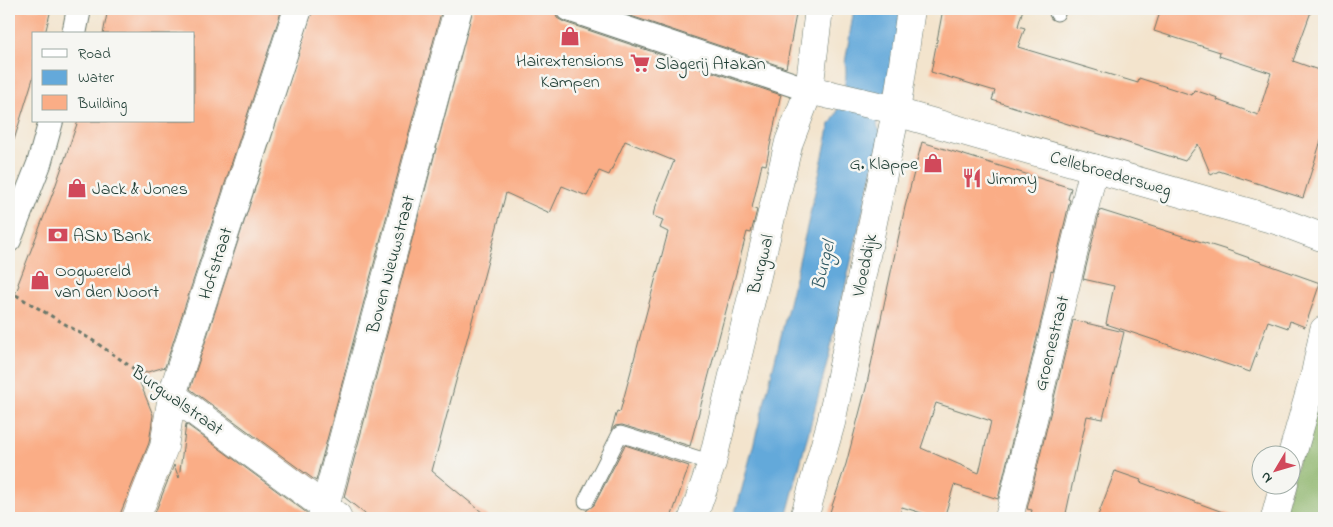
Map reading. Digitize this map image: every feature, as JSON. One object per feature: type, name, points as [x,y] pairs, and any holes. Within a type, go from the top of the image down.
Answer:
[{"type":"street","points":[[74,32],[79,9]]},
{"type":"street","name":"Hofstraat","points":[[136,518],[164,447],[172,395],[298,9]]},
{"type":"street","name":"Boven Nieuwstraat","points":[[329,514],[458,9]]},
{"type":"street","points":[[568,9],[818,92]]},
{"type":"street","name":"Burgwal","points":[[692,518],[712,462],[789,142],[818,92],[819,9]]},
{"type":"street","name":"Vloeddijk","points":[[804,518],[831,424],[894,110],[911,9]]},
{"type":"street","name":"Cellebroedersweg","points":[[818,92],[894,110],[1279,221],[1324,238]]},
{"type":"street","points":[[9,240],[39,164],[51,122]]},
{"type":"street","name":"Groenestraat","points":[[1009,518],[1094,168]]},
{"type":"street","points":[[1295,444],[1315,374],[1324,330]]},
{"type":"street","name":"Burgwalstraat","points":[[172,395],[329,514]]},
{"type":"street","points":[[1275,518],[1281,494]]},
{"type":"lane","points":[[586,501],[620,434],[712,462]]},
{"type":"path","name":"Burgwalstraat","points":[[9,291],[92,340],[172,395]]},
{"type":"green space","points":[[1324,369],[1324,518],[1282,518],[1289,494],[1300,494],[1300,454]]},
{"type":"water","name":"Burgel","points":[[854,9],[906,9],[877,125],[881,134],[830,351],[786,518],[733,518],[787,312],[830,124],[834,119],[843,95],[846,77],[845,63]]},
{"type":"building","points":[[9,9],[51,9],[45,32],[32,32],[32,82],[14,140],[9,139]]},
{"type":"building","points":[[108,9],[282,9],[165,367],[137,375],[153,415],[149,443],[121,512],[121,518],[9,518],[9,308],[78,122],[195,122],[195,32],[103,32]]},
{"type":"building","points":[[313,9],[442,9],[316,481],[190,389]]},
{"type":"building","points":[[473,9],[555,9],[557,18],[564,22],[781,95],[766,165],[762,164],[752,208],[757,210],[751,233],[747,232],[690,446],[622,425],[615,426],[611,431],[617,411],[620,412],[668,232],[660,228],[663,220],[653,216],[674,161],[625,141],[609,175],[599,171],[587,196],[562,186],[550,213],[506,193],[432,471],[489,518],[370,518],[344,497]]},
{"type":"building","points":[[610,9],[797,9],[786,68]]},
{"type":"building","points":[[943,9],[1023,9],[1018,26],[1025,28],[1018,47],[1138,83],[1139,78],[1192,95],[1194,90],[1258,115],[1271,73],[1219,56],[1220,52],[1154,31],[1161,9],[1312,9],[1293,61],[1324,72],[1324,131],[1303,198],[1219,171],[1211,175],[1198,144],[1185,161],[992,100],[995,91],[931,72]]},
{"type":"building","points":[[922,142],[1071,188],[1068,199],[1070,200],[1053,272],[1051,271],[1043,313],[998,499],[954,485],[944,518],[938,518],[902,507],[899,518],[828,518],[846,464],[866,388],[905,207]],"holes":[[[936,403],[991,421],[979,473],[921,448]]]},
{"type":"building","points":[[1100,210],[1227,250],[1320,283],[1305,327],[1290,321],[1288,328],[1268,321],[1250,372],[1106,324],[1114,286],[1083,279]]},
{"type":"building","points":[[1073,320],[1124,332],[1103,419],[1087,416],[1065,518],[1030,518],[1032,510],[1027,509]]},
{"type":"building","points":[[186,424],[307,513],[307,518],[153,518],[174,465],[179,478]]},
{"type":"building","points":[[625,445],[689,466],[671,518],[584,518],[587,510],[594,505]]},
{"type":"building","points":[[1115,471],[1231,515],[1231,518],[1097,518]]},
{"type":"place","name":"Hairextensions Kampen","points":[[570,36]]},
{"type":"place","name":"Slagerij Atakan","points":[[640,63]]},
{"type":"place","name":"G. Klappe","points":[[933,163]]},
{"type":"place","name":"Jimmy","points":[[972,178]]},
{"type":"place","name":"Jack & Jones","points":[[77,188]]},
{"type":"place","name":"ASN Bank","points":[[58,235]]},
{"type":"place","name":"Oogwereld van den Noort","points":[[40,280]]}]
